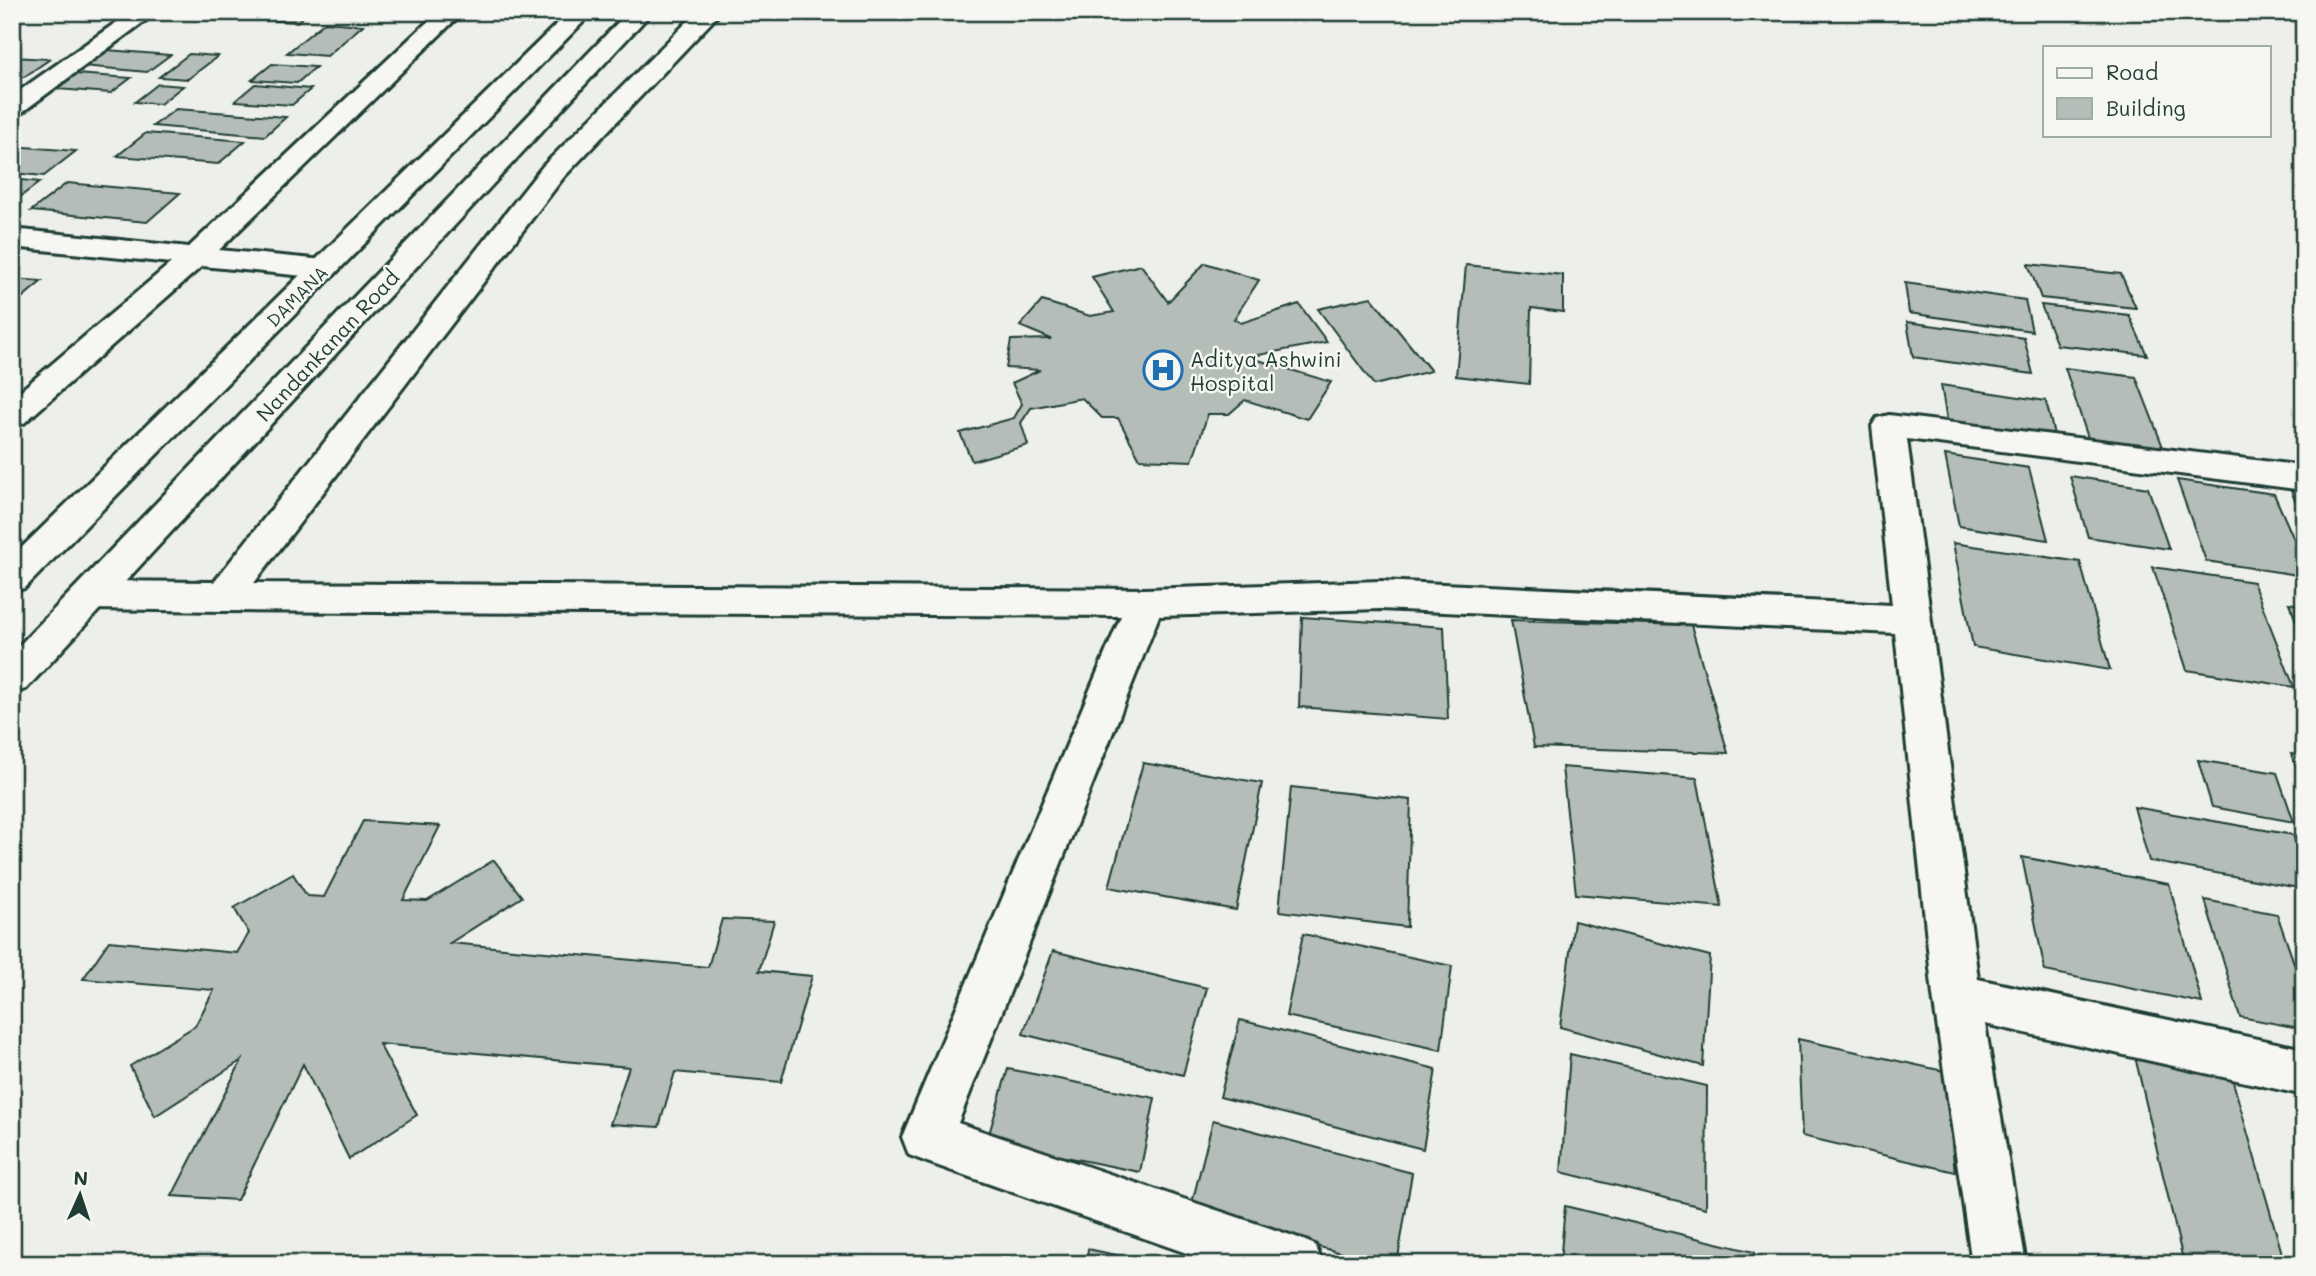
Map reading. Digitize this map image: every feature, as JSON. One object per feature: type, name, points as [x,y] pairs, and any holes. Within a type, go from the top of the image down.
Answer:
[{"type":"street","points":[[12,108],[146,12]]},
{"type":"street","points":[[12,416],[196,256],[452,12]]},
{"type":"street","name":"DAMANA","points":[[12,579],[582,12]]},
{"type":"street","name":"Nandankanan Road","points":[[12,678],[641,12]]},
{"type":"street","points":[[223,597],[553,172],[710,12]]},
{"type":"street","points":[[406,187],[470,194]]},
{"type":"street","points":[[12,238],[324,269]]},
{"type":"street","points":[[1999,1264],[1957,996],[1889,426],[2304,478]]},
{"type":"street","points":[[91,595],[1145,603],[1380,595],[1912,620]]},
{"type":"street","points":[[1145,603],[927,1137],[1296,1264]]},
{"type":"street","points":[[1957,996],[2304,1072]]},
{"type":"building","points":[[247,12],[309,12],[297,22],[239,18]]},
{"type":"building","points":[[344,12],[423,12],[417,17]]},
{"type":"building","points":[[325,22],[363,25],[327,56],[287,53]]},
{"type":"building","points":[[107,50],[170,55],[147,72],[83,66]]},
{"type":"building","points":[[189,54],[218,56],[188,79],[159,77]]},
{"type":"building","points":[[12,57],[50,59],[24,77],[12,76]]},
{"type":"building","points":[[272,64],[316,67],[297,83],[252,80]]},
{"type":"building","points":[[76,74],[131,78],[111,93],[56,89]]},
{"type":"building","points":[[158,84],[183,86],[160,104],[135,102]]},
{"type":"building","points":[[255,84],[311,89],[292,105],[235,101]]},
{"type":"building","points":[[176,109],[286,117],[265,136],[153,126]]},
{"type":"building","points":[[146,133],[245,141],[218,164],[117,156]]},
{"type":"building","points":[[12,146],[76,151],[44,176],[12,173]]},
{"type":"building","points":[[12,179],[40,182],[12,203]]},
{"type":"building","points":[[67,183],[180,193],[147,222],[31,211]]},
{"type":"building","points":[[1205,263],[1259,280],[1234,319],[1241,323],[1299,304],[1327,342],[1248,357],[1331,382],[1307,419],[1245,400],[1229,414],[1208,414],[1192,461],[1140,459],[1118,418],[1102,418],[1082,398],[1031,408],[1021,423],[1028,445],[972,461],[960,433],[1014,418],[1022,404],[1012,383],[1040,370],[1006,368],[1011,340],[1051,339],[1020,326],[1042,301],[1090,316],[1114,312],[1092,277],[1141,265],[1168,302]]},
{"type":"building","points":[[2028,264],[2121,274],[2136,308],[2041,298]]},
{"type":"building","points":[[1466,265],[1563,275],[1563,312],[1531,308],[1529,384],[1456,376]]},
{"type":"building","points":[[12,279],[42,281],[12,306]]},
{"type":"building","points":[[1905,283],[2025,300],[2032,331],[1909,313]]},
{"type":"building","points":[[1371,297],[1431,371],[1374,385],[1318,309]]},
{"type":"building","points":[[2041,305],[2129,315],[2147,355],[2057,345]]},
{"type":"building","points":[[1907,322],[2024,338],[2033,374],[1913,357]]},
{"type":"building","points":[[2065,368],[2136,377],[2163,447],[2088,438]]},
{"type":"building","points":[[1941,385],[2046,401],[2055,439],[1947,421]]},
{"type":"building","points":[[1945,455],[2029,468],[2048,540],[1959,526]]},
{"type":"building","points":[[2070,476],[2148,488],[2169,549],[2088,537]]},
{"type":"building","points":[[2177,480],[2274,494],[2304,562],[2304,576],[2206,561]]},
{"type":"building","points":[[2291,491],[2304,493],[2304,521]]},
{"type":"building","points":[[1953,543],[2080,562],[2110,670],[1973,647]]},
{"type":"building","points":[[2153,567],[2253,582],[2294,687],[2187,670]]},
{"type":"building","points":[[2289,603],[2304,606],[2304,641]]},
{"type":"building","points":[[1302,617],[1444,627],[1448,719],[1299,707]]},
{"type":"building","points":[[1511,620],[1691,625],[1728,753],[1534,747]]},
{"type":"building","points":[[2291,754],[2304,756],[2304,788]]},
{"type":"building","points":[[2198,760],[2277,773],[2294,822],[2212,807]]},
{"type":"building","points":[[1143,763],[1262,783],[1236,910],[1109,887]]},
{"type":"building","points":[[1562,767],[1697,778],[1722,907],[1576,894]]},
{"type":"building","points":[[1291,787],[1411,800],[1407,927],[1279,911]]},
{"type":"building","points":[[2134,807],[2293,835],[2304,866],[2304,889],[2149,861]]},
{"type":"building","points":[[363,821],[440,826],[403,900],[427,901],[494,860],[522,897],[450,943],[708,967],[722,919],[774,921],[759,971],[812,976],[781,1082],[675,1072],[659,1127],[610,1124],[629,1067],[379,1044],[417,1115],[349,1159],[303,1064],[237,1200],[172,1196],[242,1060],[155,1116],[130,1066],[195,1026],[214,990],[83,979],[109,941],[237,953],[249,933],[234,908],[293,874],[307,896],[324,897]]},
{"type":"building","points":[[2022,857],[2169,884],[2202,1003],[2045,971]]},
{"type":"building","points":[[2205,900],[2277,914],[2304,992],[2304,1029],[2240,1017]]},
{"type":"building","points":[[1574,921],[1710,956],[1703,1066],[1560,1027]]},
{"type":"building","points":[[1303,934],[1452,966],[1441,1050],[1286,1016]]},
{"type":"building","points":[[1053,951],[1207,988],[1183,1075],[1023,1034]]},
{"type":"building","points":[[1240,1020],[1436,1069],[1423,1149],[1220,1097]]},
{"type":"building","points":[[1798,1039],[1944,1071],[1955,1172],[1802,1136]]},
{"type":"building","points":[[2132,1044],[2228,1064],[2285,1264],[2184,1264]]},
{"type":"building","points":[[1570,1054],[1707,1086],[1706,1208],[1561,1172]]},
{"type":"building","points":[[1008,1069],[1155,1098],[1140,1172],[987,1141]]},
{"type":"building","points":[[1213,1120],[1412,1173],[1397,1264],[1381,1264],[1190,1211]]},
{"type":"building","points":[[1565,1206],[1754,1252],[1755,1264],[1560,1264]]},
{"type":"building","points":[[1088,1249],[1158,1264],[1086,1264]]},
{"type":"place","name":"Aditya Ashwini Hospital","points":[[1163,370]]}]
